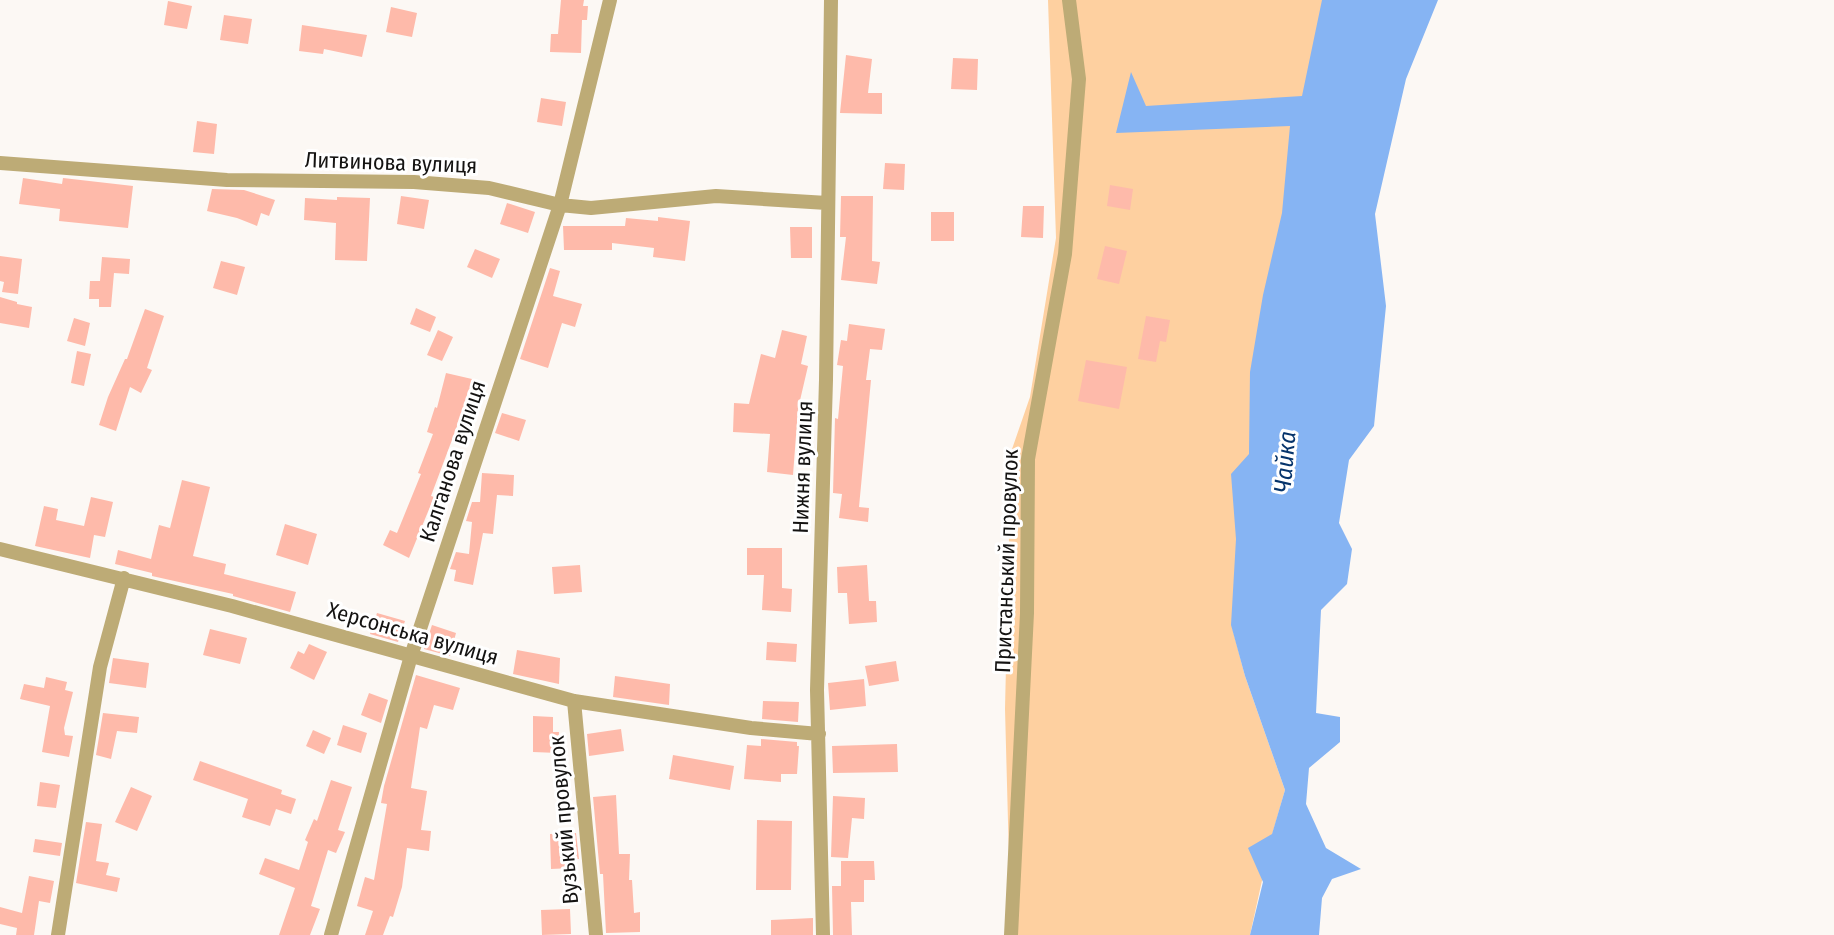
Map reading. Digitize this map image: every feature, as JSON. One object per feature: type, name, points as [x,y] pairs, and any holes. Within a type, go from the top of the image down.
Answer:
[{"type":"street","name":"Калганова вулиця","points":[[331,935],[411,656],[560,205],[610,0]]},
{"type":"street","name":"Нижня вулиця","points":[[823,935],[817,690],[826,380],[831,0]]},
{"type":"street","name":"Пристанський провулок","points":[[1011,935],[1027,613],[1028,459],[1065,254],[1079,79],[1069,0]]},
{"type":"street","name":"Литвинова вулиця","points":[[0,163],[227,180],[414,182],[474,186],[560,205],[591,208],[716,196],[827,203]]},
{"type":"street","name":"Херсонська вулиця","points":[[0,549],[124,578],[574,701],[751,728],[819,734]]},
{"type":"street","points":[[58,935],[100,667],[124,578]]},
{"type":"street","name":"Вузький провулок","points":[[574,701],[596,935]]},
{"type":"shaded area","points":[[1048,0],[1385,0],[1232,627],[1245,676],[1285,790],[1250,935],[1011,935],[1005,709],[1011,452],[1030,397],[1056,238]]},
{"type":"water","name":"Чайка","points":[[1322,0],[1438,0],[1406,79],[1375,214],[1386,306],[1374,426],[1349,460],[1339,523],[1352,549],[1347,584],[1321,610],[1316,713],[1340,717],[1340,742],[1309,768],[1306,804],[1326,848],[1361,869],[1332,879],[1322,898],[1319,935],[1250,935],[1263,882],[1248,848],[1272,834],[1285,790],[1245,676],[1231,625],[1236,539],[1231,474],[1249,454],[1250,372],[1263,295],[1282,213],[1290,126],[1116,133],[1131,72],[1146,106],[1302,96]]},
{"type":"building","points":[[561,0],[584,0],[583,6],[588,6],[587,20],[582,20],[581,53],[550,52],[551,34],[558,34]]},
{"type":"building","points":[[168,1],[192,6],[187,29],[164,25]]},
{"type":"building","points":[[391,7],[417,13],[412,37],[386,32]]},
{"type":"building","points":[[224,15],[252,19],[248,44],[220,40]]},
{"type":"building","points":[[302,25],[367,35],[362,57],[324,49],[323,54],[299,51]]},
{"type":"building","points":[[846,55],[872,59],[868,93],[882,93],[882,114],[840,113]]},
{"type":"building","points":[[953,58],[978,59],[977,90],[951,89]]},
{"type":"building","points":[[541,98],[566,102],[562,126],[537,122]]},
{"type":"building","points":[[197,121],[217,124],[214,154],[193,152]]},
{"type":"building","points":[[885,163],[905,164],[904,190],[883,189]]},
{"type":"building","points":[[23,178],[62,184],[63,178],[133,186],[128,228],[59,221],[60,209],[19,204]]},
{"type":"building","points":[[1110,185],[1133,189],[1130,210],[1107,206]]},
{"type":"building","points":[[212,189],[244,190],[275,200],[269,216],[261,213],[257,226],[207,211]]},
{"type":"building","points":[[401,196],[429,200],[424,229],[397,224]]},
{"type":"building","points":[[841,196],[873,196],[872,261],[880,262],[877,284],[841,280],[846,237],[840,237]]},
{"type":"building","points":[[337,197],[370,198],[367,261],[335,260],[336,223],[304,220],[305,198],[337,200]]},
{"type":"building","points":[[507,203],[535,212],[528,233],[500,224]]},
{"type":"building","points":[[1023,206],[1044,206],[1043,238],[1021,237]]},
{"type":"building","points":[[931,212],[954,212],[954,241],[931,241]]},
{"type":"building","points":[[658,217],[690,221],[685,261],[653,257],[654,248],[612,243],[612,250],[564,250],[563,226],[625,226],[626,218],[658,221]]},
{"type":"building","points":[[790,227],[812,227],[812,258],[791,258]]},
{"type":"building","points":[[1105,246],[1127,251],[1119,284],[1097,279]]},
{"type":"building","points":[[475,249],[500,259],[492,278],[467,267]]},
{"type":"building","points":[[0,256],[22,259],[18,294],[2,292],[4,282],[0,281]]},
{"type":"building","points":[[102,257],[130,259],[129,274],[114,273],[111,307],[99,307],[99,299],[89,299],[90,281],[100,281]]},
{"type":"building","points":[[221,261],[245,267],[237,295],[213,288]]},
{"type":"building","points":[[550,268],[560,271],[553,296],[582,304],[575,327],[562,323],[548,368],[520,359]]},
{"type":"building","points":[[0,297],[32,307],[29,328],[0,323]]},
{"type":"building","points":[[416,308],[436,317],[430,332],[410,324]]},
{"type":"building","points":[[145,309],[164,316],[147,368],[152,370],[141,393],[130,387],[116,431],[99,425]]},
{"type":"building","points":[[1146,316],[1170,320],[1166,342],[1160,341],[1156,362],[1138,359]]},
{"type":"building","points":[[74,318],[90,323],[85,346],[67,341]]},
{"type":"building","points":[[849,324],[885,329],[882,350],[870,349],[866,380],[871,380],[859,507],[869,508],[868,522],[839,518],[842,494],[833,493],[835,418],[838,419],[843,366],[837,365],[841,340],[847,341]]},
{"type":"building","points":[[438,330],[453,337],[442,361],[427,355]]},
{"type":"building","points":[[782,330],[807,336],[801,364],[808,366],[798,409],[793,475],[767,472],[770,434],[733,432],[734,403],[749,404],[761,354],[775,358]]},
{"type":"building","points":[[77,351],[91,354],[84,386],[71,383]]},
{"type":"building","points":[[1086,360],[1127,367],[1119,409],[1078,401]]},
{"type":"building","points":[[446,373],[472,379],[431,496],[434,497],[409,558],[383,545],[390,530],[397,533],[421,474],[418,473],[433,434],[427,432]]},
{"type":"building","points":[[502,413],[526,420],[519,441],[495,433]]},
{"type":"building","points":[[482,473],[514,475],[513,496],[497,495],[493,534],[483,533],[473,585],[454,581],[456,570],[450,569],[456,552],[469,554],[472,522],[466,521],[472,502],[480,502]]},
{"type":"building","points":[[182,480],[210,487],[193,556],[226,564],[224,574],[296,592],[290,612],[115,564],[118,550],[151,559],[159,525],[170,528]]},
{"type":"building","points":[[91,497],[113,502],[105,537],[94,535],[90,558],[35,546],[44,506],[58,509],[56,520],[84,526]]},
{"type":"building","points":[[285,524],[317,534],[308,565],[276,555]]},
{"type":"building","points":[[747,548],[782,548],[782,588],[792,589],[791,612],[762,610],[764,575],[747,575]]},
{"type":"building","points":[[580,565],[582,592],[554,594],[552,567]]},
{"type":"building","points":[[867,565],[869,601],[876,601],[877,622],[849,624],[847,593],[838,593],[837,567]]},
{"type":"building","points":[[377,613],[405,621],[398,642],[370,634]]},
{"type":"building","points":[[432,625],[456,633],[450,656],[424,649]]},
{"type":"building","points":[[210,629],[247,638],[240,664],[203,655]]},
{"type":"building","points":[[767,642],[797,644],[796,662],[766,660]]},
{"type":"building","points":[[309,644],[327,652],[314,680],[290,668],[298,651],[304,654]]},
{"type":"building","points":[[517,650],[560,658],[559,684],[513,674]]},
{"type":"building","points":[[113,658],[149,663],[146,688],[109,683]]},
{"type":"building","points":[[896,661],[899,681],[869,686],[865,666]]},
{"type":"building","points":[[416,675],[460,688],[453,710],[434,705],[427,729],[420,727],[411,788],[427,791],[421,830],[431,831],[429,851],[407,848],[402,887],[393,917],[390,916],[383,935],[365,935],[373,911],[357,906],[365,877],[374,880],[387,804],[381,803],[384,786]]},
{"type":"building","points":[[615,676],[670,684],[669,705],[613,697]]},
{"type":"building","points":[[46,677],[67,682],[65,690],[73,692],[64,728],[65,735],[73,736],[69,757],[42,752],[50,706],[20,699],[24,684],[44,688]]},
{"type":"building","points":[[864,679],[866,706],[830,710],[828,683]]},
{"type":"building","points":[[369,693],[388,700],[381,723],[361,715]]},
{"type":"building","points":[[763,701],[799,702],[798,722],[762,719]]},
{"type":"building","points":[[103,713],[139,717],[137,733],[117,731],[111,759],[96,755]]},
{"type":"building","points":[[533,716],[553,717],[553,732],[559,732],[558,753],[533,752]]},
{"type":"building","points":[[343,725],[367,733],[361,753],[337,745]]},
{"type":"building","points":[[621,729],[624,751],[589,756],[587,734]]},
{"type":"building","points":[[313,730],[331,738],[324,754],[306,746]]},
{"type":"building","points":[[761,739],[797,742],[797,774],[781,774],[781,782],[744,779],[747,745],[761,746]]},
{"type":"building","points":[[897,744],[898,772],[833,773],[832,746]]},
{"type":"building","points":[[673,755],[734,766],[730,790],[669,779]]},
{"type":"building","points":[[200,761],[282,790],[281,794],[296,799],[291,814],[276,809],[270,826],[242,817],[248,799],[193,780]]},
{"type":"building","points":[[331,780],[352,787],[338,830],[345,832],[336,853],[328,850],[311,906],[320,909],[310,935],[279,935],[295,888],[259,874],[265,858],[299,870],[308,842],[305,840],[314,819],[317,821]]},
{"type":"building","points":[[40,782],[60,785],[56,808],[37,806]]},
{"type":"building","points":[[131,787],[152,796],[137,831],[115,822]]},
{"type":"building","points":[[616,795],[619,854],[630,854],[629,880],[632,880],[634,913],[640,912],[640,932],[606,933],[603,874],[600,874],[593,797]]},
{"type":"building","points":[[833,796],[865,798],[864,819],[852,818],[848,858],[831,857]]},
{"type":"building","points":[[757,820],[792,821],[791,890],[756,890]]},
{"type":"building","points":[[86,822],[102,824],[96,861],[109,863],[106,875],[120,878],[117,892],[76,883]]},
{"type":"building","points":[[576,833],[579,859],[571,859],[572,868],[551,869],[550,834]]},
{"type":"building","points":[[35,839],[62,843],[60,856],[33,852]]},
{"type":"building","points":[[841,861],[874,861],[875,880],[864,880],[864,902],[851,902],[852,935],[833,935],[832,886],[841,886]]},
{"type":"building","points":[[29,876],[54,881],[50,903],[39,901],[34,935],[16,935],[17,928],[0,924],[0,907],[22,913]]},
{"type":"building","points":[[570,909],[571,934],[542,935],[541,910]]},
{"type":"building","points":[[813,918],[813,935],[771,935],[771,920]]}]
